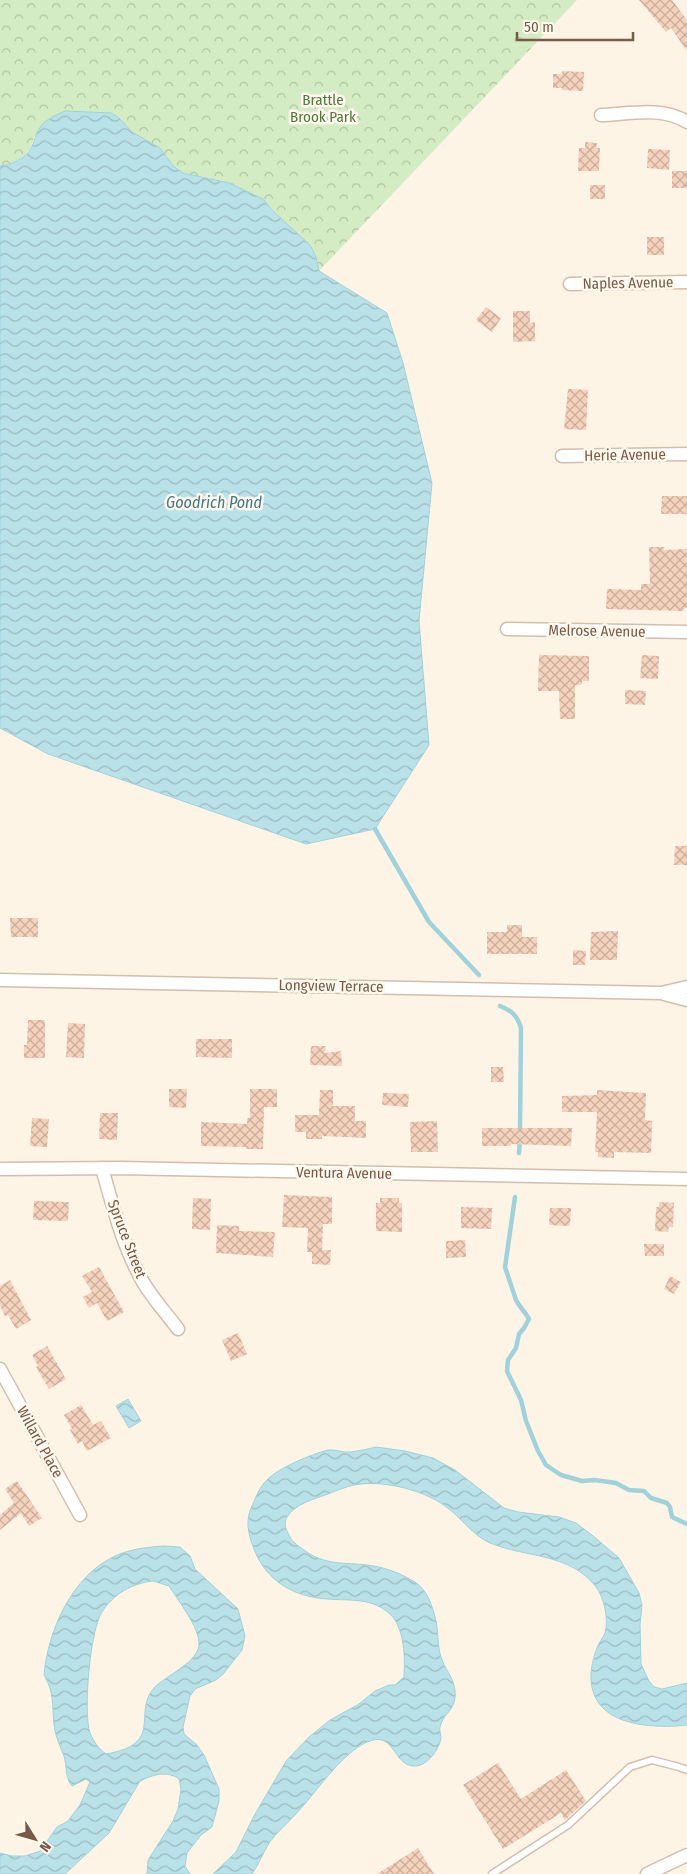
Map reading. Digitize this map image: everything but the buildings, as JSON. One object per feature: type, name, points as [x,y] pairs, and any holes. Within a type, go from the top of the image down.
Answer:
[{"type":"street","points":[[601,115],[656,112],[679,117],[687,122]]},
{"type":"street","name":"Naples Avenue","points":[[570,284],[687,282]]},
{"type":"street","name":"Herie Avenue","points":[[562,456],[687,454]]},
{"type":"street","name":"Melrose Avenue","points":[[507,629],[687,632]]},
{"type":"street","name":"Longview Terrace","points":[[0,980],[661,993],[687,1000]]},
{"type":"street","name":"Longview Terrace","points":[[661,993],[687,987]]},
{"type":"street","name":"Ventura Avenue","points":[[0,1169],[102,1168],[687,1179]]},
{"type":"street","name":"Spruce Street","points":[[102,1168],[123,1238],[136,1268],[153,1296],[178,1328]]},
{"type":"street","name":"Willard Place","points":[[0,1369],[80,1515]]},
{"type":"street","points":[[647,1874],[687,1855]]},
{"type":"lane","points":[[492,1874],[568,1825],[630,1767],[652,1760],[687,1770]]},
{"type":"green space","name":"Brattle Brook Park","points":[[0,0],[577,0],[319,271],[316,257],[263,199],[229,183],[183,173],[173,166],[160,148],[132,132],[120,119],[34,137],[30,149],[23,157],[13,163],[0,166]]},
{"type":"water","name":"Goodrich Pond","points":[[65,111],[111,113],[120,119],[132,132],[160,148],[173,166],[183,173],[229,183],[263,199],[274,212],[310,245],[316,257],[319,271],[387,313],[403,363],[432,483],[419,621],[429,745],[375,829],[306,844],[48,754],[0,728],[0,166],[13,163],[22,158],[29,152],[37,132],[43,124]]},
{"type":"water","points":[[128,1399],[141,1421],[129,1428],[116,1406]]},
{"type":"water","points":[[376,1447],[405,1451],[433,1458],[455,1470],[504,1508],[518,1512],[559,1517],[576,1523],[619,1558],[639,1593],[642,1605],[640,1625],[641,1664],[654,1687],[662,1689],[687,1683],[687,1725],[655,1726],[631,1723],[611,1714],[598,1702],[592,1687],[591,1672],[597,1648],[605,1633],[606,1615],[599,1591],[585,1576],[574,1568],[561,1562],[490,1543],[445,1506],[427,1496],[405,1488],[371,1483],[344,1488],[311,1500],[290,1512],[285,1521],[289,1536],[294,1543],[313,1556],[323,1560],[383,1568],[419,1585],[428,1597],[434,1612],[440,1653],[454,1685],[454,1702],[442,1722],[440,1743],[434,1754],[425,1763],[415,1766],[409,1765],[403,1762],[391,1747],[382,1740],[367,1742],[337,1765],[275,1836],[269,1843],[252,1874],[213,1874],[236,1852],[254,1816],[286,1761],[309,1737],[330,1720],[359,1704],[375,1691],[389,1685],[395,1685],[404,1677],[402,1636],[396,1621],[391,1615],[384,1609],[369,1603],[353,1600],[315,1598],[293,1591],[283,1585],[266,1570],[259,1560],[248,1527],[250,1511],[258,1492],[272,1475],[287,1466],[328,1450],[350,1452]]},
{"type":"water","points":[[164,1546],[180,1547],[190,1556],[195,1569],[238,1609],[245,1636],[242,1650],[223,1674],[216,1680],[195,1689],[190,1696],[183,1727],[184,1734],[197,1745],[204,1755],[219,1789],[219,1801],[212,1827],[201,1835],[187,1853],[185,1866],[190,1874],[147,1874],[148,1860],[173,1821],[178,1809],[181,1789],[179,1779],[165,1774],[154,1775],[140,1781],[109,1833],[65,1874],[0,1874],[0,1853],[12,1856],[25,1856],[40,1851],[57,1827],[68,1821],[80,1805],[90,1782],[86,1779],[72,1786],[68,1779],[64,1756],[55,1731],[50,1689],[44,1675],[51,1640],[65,1606],[86,1577],[100,1565],[115,1556],[127,1552]],"holes":[[[153,1581],[169,1586],[195,1629],[198,1636],[198,1650],[188,1662],[154,1688],[148,1698],[144,1727],[135,1743],[124,1749],[106,1754],[98,1747],[90,1733],[87,1708],[91,1653],[98,1622],[102,1612],[124,1590],[138,1584]]]},
{"type":"waterway","points":[[375,829],[429,922],[479,975]]},
{"type":"waterway","points":[[500,1006],[514,1014],[521,1028],[520,1132]]},
{"type":"waterway","points":[[519,1153],[520,1139]]},
{"type":"waterway","points":[[515,1197],[505,1267],[516,1300],[529,1319],[519,1334],[516,1348],[508,1360],[507,1371],[521,1400],[526,1421],[538,1451],[546,1465],[561,1475],[582,1481],[595,1480],[616,1483],[629,1490],[644,1491],[651,1498],[667,1503],[672,1517],[687,1524]]}]
